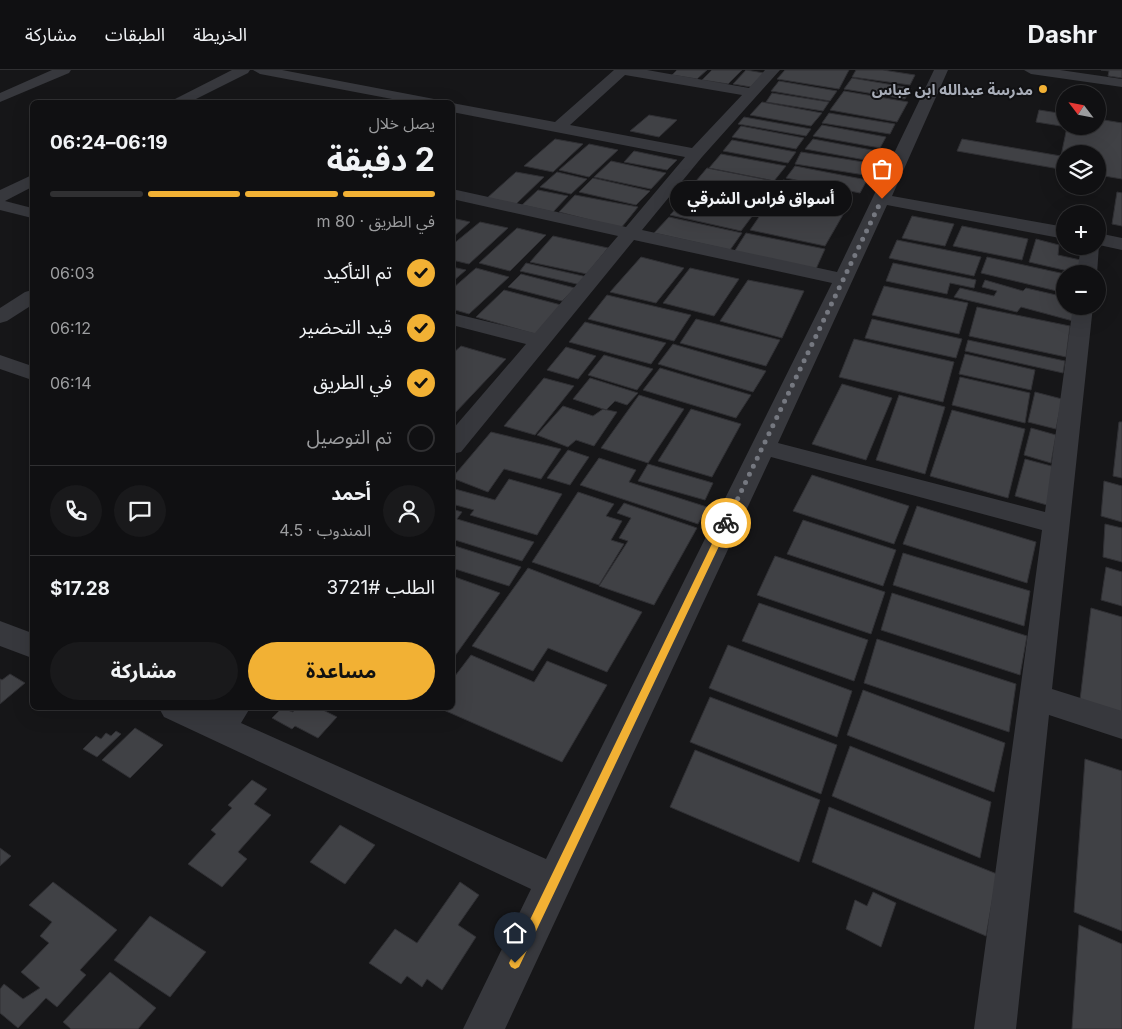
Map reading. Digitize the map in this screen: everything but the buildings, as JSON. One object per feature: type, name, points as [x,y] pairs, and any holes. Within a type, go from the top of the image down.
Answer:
[{"type":"street","points":[[1,98],[64,70]]},
{"type":"street","points":[[184,100],[243,70]]},
{"type":"street","points":[[260,70],[419,100]]},
{"type":"street","points":[[559,127],[623,70],[753,92]]},
{"type":"street","points":[[455,442],[696,154],[773,70]]},
{"type":"street","points":[[484,1029],[553,881],[844,280],[940,70]]},
{"type":"street","points":[[1031,70],[1122,83]]},
{"type":"street","points":[[1,98],[25,102]]},
{"type":"street","points":[[455,108],[696,154]]},
{"type":"street","points":[[0,197],[30,181]]},
{"type":"street","points":[[455,195],[844,280]]},
{"type":"street","points":[[882,199],[1056,231]]},
{"type":"street","points":[[0,205],[30,212]]},
{"type":"street","points":[[1106,241],[1122,244]]},
{"type":"street","points":[[0,317],[30,297]]},
{"type":"street","points":[[995,1029],[1082,315]]},
{"type":"street","points":[[455,320],[540,341]]},
{"type":"street","points":[[0,362],[30,372]]},
{"type":"street","points":[[763,447],[1056,524]]},
{"type":"street","points":[[0,632],[30,645]]},
{"type":"street","points":[[1035,697],[1122,725]]},
{"type":"street","points":[[186,710],[226,717],[553,881]]},
{"type":"way so far","points":[[726,523],[882,199]]},
{"type":"place","name":"مدرسة عبدالله ابن عباس","points":[[1043,89]]},
{"type":"place","name":"أسواق فراس الشرقي","points":[[882,199]]},
{"type":"route","points":[[515,963],[726,523]]}]
